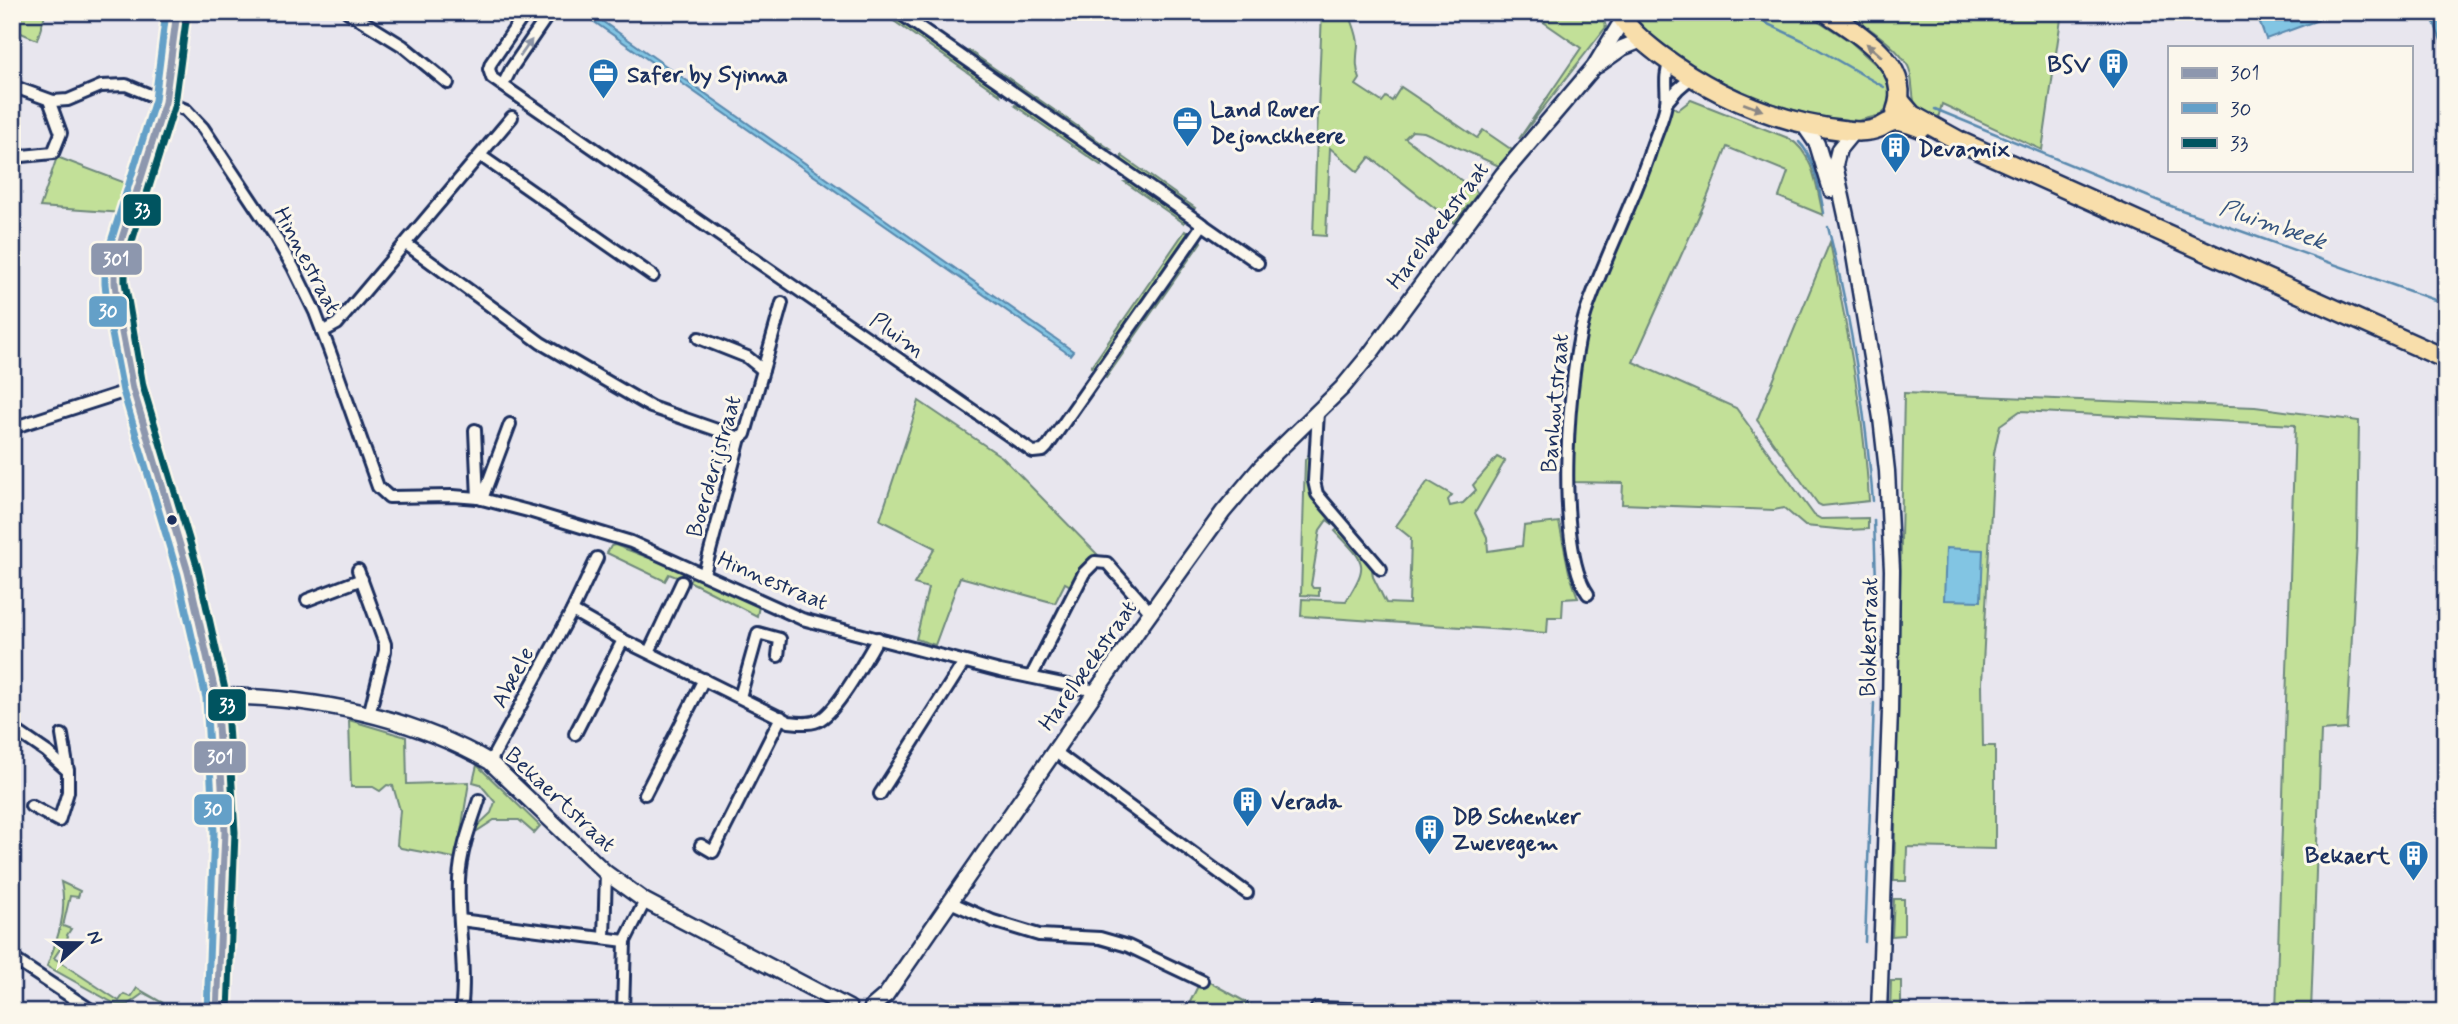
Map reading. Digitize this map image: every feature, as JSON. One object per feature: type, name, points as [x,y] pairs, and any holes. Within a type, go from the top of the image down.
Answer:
[{"type":"main road","points":[[177,12],[165,102],[115,264],[116,299],[133,389],[181,545],[216,696],[225,832],[217,1012]]},
{"type":"main road","points":[[1826,12],[1845,19],[1895,70],[1901,89],[1900,101],[1888,122]]},
{"type":"main road","points":[[1621,16],[1642,40],[1670,63],[1747,106],[1806,124],[1853,132],[1872,130],[1888,122],[1898,121],[1961,142],[2446,359]]},
{"type":"main road","points":[[1900,101],[1912,115],[1961,142]]},
{"type":"street","points":[[348,12],[403,46],[448,83]]},
{"type":"street","points":[[526,12],[489,69],[492,78],[503,85],[550,12]]},
{"type":"street","points":[[898,12],[1258,263]]},
{"type":"street","name":"Harelbeekstraat","points":[[873,1009],[886,995],[1223,512],[1260,468],[1342,388],[1370,354],[1503,174],[1594,67],[1621,16]]},
{"type":"street","name":"Harelbeekstraat","points":[[1594,67],[1622,48],[1642,40]]},
{"type":"street","name":"Banhoutstraat","points":[[1588,594],[1578,573],[1568,517],[1568,458],[1577,347],[1586,313],[1632,201],[1666,103],[1670,63]]},
{"type":"street","name":"Banhoutstraat","points":[[1666,103],[1692,77]]},
{"type":"street","name":"Hinnestraat","points":[[49,100],[68,100],[111,84],[126,85],[186,110],[222,154],[293,267],[322,332],[378,487],[384,495],[396,498],[480,498],[631,542],[802,619],[964,662],[1096,691]]},
{"type":"street","name":"Pluim","points":[[503,85],[1033,452],[1043,451],[1046,447],[1203,224]]},
{"type":"street","points":[[12,86],[49,100],[61,133],[53,153],[12,157]]},
{"type":"street","points":[[322,332],[337,324],[512,117]]},
{"type":"street","name":"Blokkestraat","points":[[1806,124],[1820,152],[1854,264]]},
{"type":"street","name":"Blokkestraat","points":[[1853,132],[1839,149],[1835,165],[1852,243],[1881,418],[1887,471],[1891,558],[1890,710],[1879,1012]]},
{"type":"street","points":[[481,156],[653,276]]},
{"type":"street","points":[[406,244],[541,343],[651,407],[740,438]]},
{"type":"street","name":"Boerderijstraat","points":[[704,574],[740,438],[745,434],[782,303]]},
{"type":"street","name":"Boerderijstraat","points":[[699,338],[747,357],[763,370]]},
{"type":"street","points":[[12,428],[133,389]]},
{"type":"street","points":[[1318,412],[1314,481],[1317,494],[1381,569]]},
{"type":"street","points":[[480,498],[510,424]]},
{"type":"street","points":[[475,430],[480,498]]},
{"type":"street","name":"Abeele","points":[[490,762],[572,611],[597,558]]},
{"type":"street","points":[[1031,677],[1084,573],[1095,562],[1107,563],[1152,613]]},
{"type":"street","points":[[307,600],[360,574],[385,644],[369,715]]},
{"type":"street","points":[[649,652],[682,582]]},
{"type":"street","points":[[572,611],[623,640],[789,722],[803,724],[821,720],[834,707],[878,638]]},
{"type":"street","points":[[740,697],[758,633],[780,639],[778,656]]},
{"type":"street","points":[[575,734],[623,640]]},
{"type":"street","points":[[880,794],[964,662]]},
{"type":"street","points":[[645,794],[704,679]]},
{"type":"street","name":"Bekaertstraat","points":[[216,696],[300,702],[369,715],[436,737],[490,762],[606,873],[645,901],[848,1010]]},
{"type":"street","points":[[701,845],[713,852],[781,718]]},
{"type":"street","points":[[12,728],[47,752],[68,771]]},
{"type":"street","points":[[31,806],[64,824],[68,771],[62,735]]},
{"type":"street","points":[[47,752],[64,748]]},
{"type":"street","name":"Harelbeekstraat","points":[[1054,751],[1247,893]]},
{"type":"street","points":[[461,1012],[463,976],[459,878],[467,831],[479,800]]},
{"type":"street","points":[[604,937],[606,873]]},
{"type":"street","points":[[623,1012],[625,941],[645,901]]},
{"type":"street","points":[[950,902],[993,921],[1040,935],[1100,938],[1128,946],[1202,981]]},
{"type":"street","points":[[460,920],[625,941]]},
{"type":"street","points":[[12,958],[94,1012]]},
{"type":"street","points":[[848,1010],[860,1002],[873,1009]]},
{"type":"street","points":[[1317,1007],[1440,1012]]},
{"type":"green space","points":[[12,12],[46,12],[37,40],[12,29]]},
{"type":"green space","points":[[881,12],[889,12],[998,88],[1000,95]]},
{"type":"green space","points":[[1322,12],[1349,12],[1358,41],[1357,66],[1360,79],[1356,85],[1382,102],[1386,97],[1392,101],[1401,87],[1477,138],[1483,130],[1512,150],[1499,166],[1424,132],[1412,131],[1405,138],[1478,193],[1454,223],[1370,157],[1358,172],[1330,148],[1326,236],[1313,235]]},
{"type":"green space","points":[[1529,12],[1602,12],[1606,27],[1519,139],[1581,48]]},
{"type":"green space","points":[[1630,12],[1805,12],[1851,42],[1886,74],[1891,88],[1888,106],[1881,115],[1857,121],[1814,116],[1771,103],[1693,67],[1647,32]]},
{"type":"green space","points":[[1854,12],[2062,12],[2042,150],[1942,104],[1938,118],[1917,109],[1908,66],[1903,58],[1854,17]]},
{"type":"green space","points":[[968,50],[1110,149],[1105,149],[971,56]]},
{"type":"green space","points":[[1691,100],[1797,144],[1804,152],[1813,172],[1823,215],[1779,197],[1788,172],[1727,147],[1707,198],[1633,362],[1736,408],[1814,515],[1821,519],[1868,518],[1868,529],[1805,526],[1784,508],[1774,510],[1622,504],[1623,483],[1572,482],[1577,375],[1590,312],[1672,106],[1678,110]]},
{"type":"green space","points":[[1014,105],[1022,106],[1101,160],[1102,166]]},
{"type":"green space","points":[[1122,156],[1195,208],[1192,211],[1122,162]]},
{"type":"green space","points":[[57,157],[131,185],[123,213],[40,207]]},
{"type":"green space","points":[[1125,182],[1132,182],[1186,220],[1184,223]]},
{"type":"green space","points":[[1185,231],[1188,233],[1094,369],[1091,367]]},
{"type":"green space","points":[[1200,239],[1201,242],[1106,378],[1103,376]]},
{"type":"green space","points":[[1830,242],[1859,403],[1869,501],[1822,506],[1757,420]]},
{"type":"green space","points":[[1904,393],[2255,407],[2359,421],[2357,540],[2347,729],[2321,731],[2311,1012],[2276,1012],[2295,425],[2020,411],[2000,425],[1994,453],[1982,683],[1983,746],[1995,746],[1995,849],[1907,847],[1906,881],[1894,881]]},
{"type":"green space","points":[[919,401],[1002,457],[1099,556],[1074,588],[1065,583],[1055,603],[960,577],[935,645],[916,639],[928,588],[914,584],[935,548],[880,520]]},
{"type":"green space","points":[[1310,453],[1311,488],[1338,523],[1335,526],[1327,520],[1320,530],[1311,585],[1313,588],[1319,588],[1319,596],[1301,595],[1305,460]]},
{"type":"green space","points":[[1497,457],[1505,461],[1475,513],[1487,537],[1488,551],[1522,546],[1524,526],[1559,522],[1569,572],[1578,598],[1563,599],[1562,617],[1548,617],[1547,633],[1301,616],[1302,599],[1346,601],[1359,578],[1361,563],[1358,557],[1335,531],[1341,526],[1375,566],[1372,570],[1373,577],[1386,603],[1409,604],[1411,538],[1396,526],[1428,481],[1452,495],[1448,500],[1450,506],[1463,503],[1476,490],[1473,485]]},
{"type":"green space","points":[[615,545],[684,571],[682,576],[679,578],[669,574],[665,581],[607,553],[611,546]]},
{"type":"green space","points":[[693,575],[759,606],[757,616],[689,581]]},
{"type":"green space","points":[[349,720],[406,737],[407,784],[469,782],[457,856],[454,858],[397,845],[400,810],[393,786],[387,785],[380,791],[373,787],[351,787]]},
{"type":"green space","points":[[477,765],[540,826],[534,833],[519,820],[494,820],[477,831],[474,829],[491,813],[495,802],[480,784],[473,782]]},
{"type":"green space","points":[[61,882],[80,891],[78,897],[70,896],[63,926],[71,929],[54,958],[119,1001],[124,994],[131,997],[137,988],[163,1003],[144,993],[127,1005],[117,1005],[47,966],[63,914]]},
{"type":"green space","points":[[1894,899],[1904,899],[1904,935],[1892,936]]},
{"type":"green space","points":[[1202,978],[1264,1012],[1185,1012]]},
{"type":"green space","points":[[1891,981],[1901,981],[1901,1012],[1890,1012]]},
{"type":"water","points":[[589,12],[1073,351],[1070,355],[583,14]]},
{"type":"water","points":[[2256,12],[2316,12],[2318,20],[2266,39]]},
{"type":"water","points":[[2430,12],[2446,12],[2446,54]]},
{"type":"water","points":[[1946,548],[1983,550],[1981,601],[1944,600]]},
{"type":"waterway","name":"Pluimbeek","points":[[1721,12],[1757,19],[1802,40],[1884,87]]},
{"type":"waterway","name":"Pluimbeek","points":[[1935,109],[2176,208],[2446,304]]},
{"type":"waterway","points":[[1799,142],[1813,166],[1824,213]]},
{"type":"waterway","points":[[1828,227],[1856,363],[1873,501]]},
{"type":"waterway","points":[[1874,520],[1876,583]]},
{"type":"waterway","points":[[1875,668],[1876,628]]},
{"type":"waterway","points":[[1865,942],[1874,703]]},
{"type":"transit line","name":"30","points":[[166,12],[155,100],[105,261],[105,284],[123,391],[178,575],[206,698],[214,832],[207,1012]]},
{"type":"transit line","name":"301","points":[[177,12],[165,102],[123,235],[115,264],[115,283],[133,389],[188,572],[216,696],[225,832],[217,1012]]},
{"type":"transit line","name":"33","points":[[187,13],[175,104],[125,265],[125,282],[143,386],[198,569],[226,694],[235,832],[228,1012]]},
{"type":"place","name":"BSV","points":[[2114,91]]},
{"type":"place","name":"Safer by Syinna","points":[[604,101]]},
{"type":"place","name":"Land Rover Dejonckheere","points":[[1187,149]]},
{"type":"place","name":"Devamix","points":[[1895,175]]},
{"type":"place","name":"Verada","points":[[1248,828]]},
{"type":"place","name":"DB Schenker Zwevegem","points":[[1429,856]]},
{"type":"place","name":"Bekaert","points":[[2413,882]]}]
